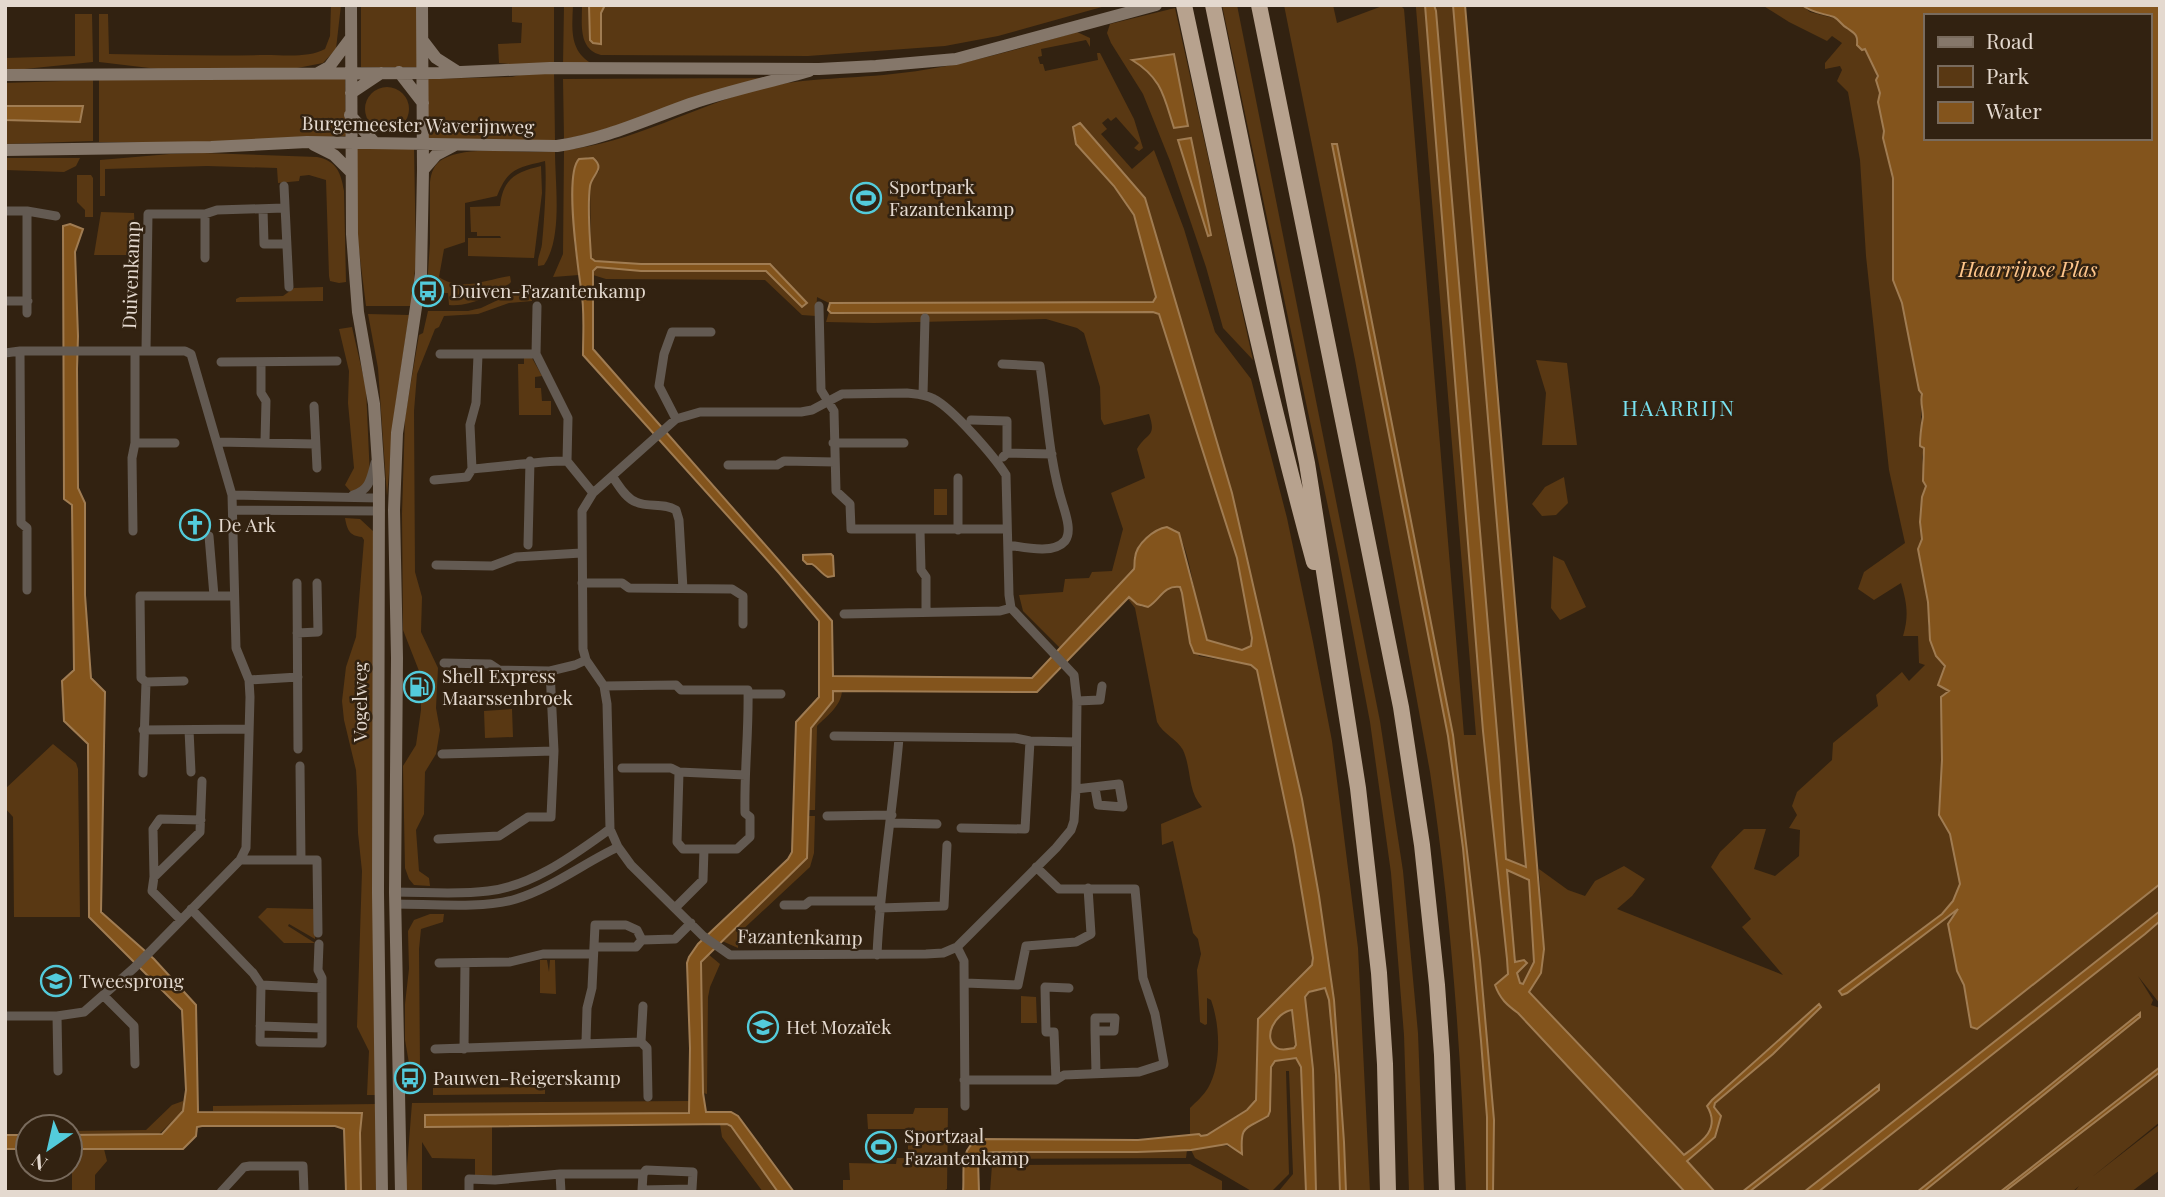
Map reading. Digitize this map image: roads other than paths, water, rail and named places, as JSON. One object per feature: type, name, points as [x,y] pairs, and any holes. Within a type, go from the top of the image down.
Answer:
[{"type":"highway","points":[[1184,5],[1282,441],[1336,641]]},
{"type":"highway","points":[[1213,5],[1307,464],[1336,641],[1373,909],[1385,1064],[1388,1192]]},
{"type":"highway","points":[[1259,5],[1401,708],[1422,845],[1437,985],[1447,1192]]},
{"type":"street","points":[[351,5],[350,115],[374,142]]},
{"type":"street","points":[[395,142],[422,121],[422,5]]},
{"type":"street","name":"Burgemeester Waverijnweg","points":[[5,75],[423,73],[566,68],[819,69],[956,59],[1155,6]]},
{"type":"street","points":[[318,73],[329,67],[350,39]]},
{"type":"street","points":[[423,41],[436,58],[459,72]]},
{"type":"street","name":"Burgemeester Waverijnweg","points":[[5,150],[211,147],[307,142],[553,146],[623,131],[692,104],[819,69]]},
{"type":"street","points":[[399,72],[423,103]]},
{"type":"street","points":[[351,93],[382,73]]},
{"type":"street","name":"Vogelweg","points":[[350,115],[352,234],[358,312],[374,404],[380,504],[378,898],[382,1192]]},
{"type":"street","name":"Vogelweg","points":[[401,1192],[395,898],[395,503],[397,433],[421,274],[422,121]]},
{"type":"street","points":[[307,142],[334,155],[350,171]]},
{"type":"street","points":[[423,170],[436,155],[455,145]]},
{"type":"street","points":[[284,186],[289,287]]},
{"type":"street","name":"Duivenkamp","points":[[146,351],[148,214],[205,214],[217,210],[284,208]]},
{"type":"street","points":[[264,209],[264,244],[285,244]]},
{"type":"street","points":[[5,211],[27,211],[56,216]]},
{"type":"street","points":[[27,211],[27,313]]},
{"type":"street","points":[[205,214],[205,258]]},
{"type":"street","points":[[5,300],[28,301]]},
{"type":"street","points":[[537,306],[536,354],[568,418],[567,461],[593,494]]},
{"type":"street","points":[[819,306],[821,390],[834,411],[836,491],[850,504],[851,530],[1007,530]]},
{"type":"street","points":[[923,395],[925,318]]},
{"type":"street","points":[[711,332],[672,332],[664,354],[659,386],[676,419],[692,413],[801,412],[812,410],[842,394],[923,395],[944,406],[1006,475],[1011,608],[1074,676],[1077,701],[1076,789],[1072,830],[957,947],[964,961],[965,1105]]},
{"type":"street","points":[[20,351],[21,523],[27,528],[27,590]]},
{"type":"street","name":"Duivenkamp","points":[[133,531],[135,351]]},
{"type":"street","name":"Duivenkamp","points":[[5,353],[185,351],[191,354],[234,510],[233,596],[236,648],[249,680],[246,848],[240,860]]},
{"type":"street","points":[[440,354],[536,354]]},
{"type":"street","points":[[434,480],[467,477],[472,469],[470,425],[476,403],[478,355]]},
{"type":"street","points":[[220,362],[337,361]]},
{"type":"street","points":[[261,362],[261,393],[266,401],[265,441]]},
{"type":"street","points":[[1002,364],[1040,366],[1052,454],[1068,536],[1057,547],[1035,549],[1008,545]]},
{"type":"street","points":[[314,406],[317,468]]},
{"type":"street","name":"Fazantenkamp","points":[[676,419],[593,494],[582,511],[583,649],[586,660],[604,686],[607,704],[610,829],[618,847],[631,865],[703,936],[730,955],[943,953],[957,947]]},
{"type":"street","points":[[971,420],[1007,421],[1007,453],[998,463]]},
{"type":"street","points":[[217,442],[315,444]]},
{"type":"street","points":[[135,443],[174,443]]},
{"type":"street","points":[[833,443],[904,443]]},
{"type":"street","points":[[1007,453],[1052,454]]},
{"type":"street","points":[[344,497],[358,494],[367,488],[376,454]]},
{"type":"street","points":[[472,469],[513,466],[530,461],[567,461]]},
{"type":"street","points":[[528,545],[530,461]]},
{"type":"street","points":[[728,465],[777,465],[784,461],[835,462]]},
{"type":"street","points":[[612,476],[626,495],[636,503],[668,505],[676,510],[679,520],[683,589]]},
{"type":"street","points":[[958,478],[958,530]]},
{"type":"street","points":[[232,495],[344,497],[380,504]]},
{"type":"street","points":[[234,510],[395,503]]},
{"type":"street","points":[[920,530],[921,570],[926,577],[926,612]]},
{"type":"street","points":[[209,536],[214,596]]},
{"type":"street","points":[[436,565],[492,566],[516,557],[581,553]]},
{"type":"street","points":[[297,583],[298,749]]},
{"type":"street","points":[[298,633],[318,632],[317,583]]},
{"type":"street","points":[[582,583],[622,583],[629,588],[732,589],[743,596],[743,624]]},
{"type":"street","points":[[184,681],[146,681],[141,678],[140,596],[233,596]]},
{"type":"street","points":[[844,614],[1000,611],[1011,608]]},
{"type":"street","points":[[444,663],[490,664],[499,670],[550,671],[586,660]]},
{"type":"street","points":[[438,839],[499,836],[528,817],[551,817],[554,751],[550,671]]},
{"type":"street","points":[[249,680],[298,677]]},
{"type":"street","points":[[143,773],[146,681]]},
{"type":"street","points":[[604,686],[676,685],[681,690],[748,690],[749,733],[746,740],[744,775],[745,813],[750,817],[750,837],[737,849],[683,849],[677,842],[679,772]]},
{"type":"street","points":[[1077,701],[1100,700],[1102,686]]},
{"type":"street","points":[[748,694],[781,694]]},
{"type":"street","points":[[143,730],[249,729]]},
{"type":"street","points":[[189,730],[191,772]]},
{"type":"street","points":[[834,736],[1015,738],[1076,742]]},
{"type":"street","name":"Fazantenkamp","points":[[877,955],[879,905],[892,819],[899,738]]},
{"type":"street","points":[[961,828],[1026,829],[1030,741]]},
{"type":"street","points":[[442,754],[554,751]]},
{"type":"street","points":[[300,766],[301,860]]},
{"type":"street","points":[[622,768],[671,768],[679,772],[744,775]]},
{"type":"street","points":[[154,877],[200,832],[202,781]]},
{"type":"street","points":[[1076,789],[1095,788]]},
{"type":"street","points":[[827,816],[937,824]]},
{"type":"street","points":[[181,920],[152,891],[153,829],[160,819],[201,821]]},
{"type":"street","points":[[378,898],[487,892],[505,888],[543,872],[610,829]]},
{"type":"street","name":"Fazantenkamp","points":[[784,905],[805,905],[810,901],[944,906],[947,845]]},
{"type":"street","points":[[395,898],[481,904],[513,900],[538,891],[590,860],[618,847]]},
{"type":"street","points":[[676,908],[703,880],[704,849]]},
{"type":"street","points":[[5,1016],[57,1016],[84,1012],[134,968],[240,860],[317,860],[318,933]]},
{"type":"street","points":[[964,1080],[1056,1080],[1064,1075],[1139,1072],[1164,1064],[1155,1014],[1143,978],[1135,889],[1059,889],[1036,867]]},
{"type":"street","points":[[965,983],[1018,985],[1026,946],[1076,942],[1091,934],[1088,888]]},
{"type":"street","points":[[191,909],[253,973],[261,985],[260,1042],[322,1043],[322,978],[318,970],[318,944]]},
{"type":"street","points":[[439,963],[510,962],[543,954],[636,947],[642,940],[675,939],[691,923]]},
{"type":"street","points":[[586,1042],[595,925],[626,926],[636,930],[642,940]]},
{"type":"street","points":[[464,963],[464,1049]]},
{"type":"street","points":[[261,985],[322,988]]},
{"type":"street","points":[[1056,1080],[1054,1032],[1046,1032],[1045,987],[1069,988]]},
{"type":"street","points":[[104,996],[134,1026],[135,1064]]},
{"type":"street","points":[[641,1042],[643,1006]]},
{"type":"street","points":[[57,1016],[58,1071]]},
{"type":"street","points":[[260,1026],[321,1028]]},
{"type":"street","points":[[1095,1031],[1096,1073]]},
{"type":"street","points":[[435,1049],[641,1042],[647,1048],[648,1097]]},
{"type":"street","points":[[222,1192],[244,1167],[250,1166],[303,1166],[303,1192]]},
{"type":"street","points":[[646,1170],[693,1172],[692,1189],[642,1191],[643,1174],[646,1170]]},
{"type":"street","points":[[664,1171],[665,1190]]},
{"type":"street","points":[[469,1192],[469,1179],[495,1180],[560,1174],[643,1174]]},
{"type":"street","points":[[560,1174],[561,1192]]},
{"type":"street","points":[[494,1192],[495,1180]]},
{"type":"water","points":[[589,5],[605,5],[601,13],[601,44],[590,40]]},
{"type":"water","points":[[1425,5],[1434,5],[1436,11],[1506,859],[1526,867],[1453,5],[1465,5],[1544,949],[1541,973],[1529,992],[1684,1155],[1708,1134],[1712,1122],[1707,1106],[1712,1100],[1819,1004],[1821,1007],[1773,1054],[1715,1103],[1714,1107],[1721,1116],[1715,1137],[1687,1161],[1715,1192],[1685,1192],[1504,1001],[1497,990],[1495,985],[1508,974],[1483,731]],"holes":[[[1507,870],[1529,880],[1534,962],[1523,984],[1520,983],[1517,973],[1527,963],[1524,960],[1515,962]]]},
{"type":"water","name":"Haarrijnse Plas","points":[[1802,5],[2160,5],[2160,884],[1977,1029],[1971,1027],[1964,985],[1957,971],[1948,924],[1958,909],[1847,993],[1842,995],[1839,991],[1942,914],[1953,901],[1960,884],[1950,834],[1939,815],[1941,697],[1949,691],[1938,685],[1945,666],[1936,656],[1930,640],[1928,602],[1918,549],[1922,539],[1920,522],[1922,497],[1926,486],[1923,481],[1924,448],[1920,446],[1922,394],[1902,303],[1893,280],[1893,178],[1883,138],[1878,102],[1880,93],[1876,80],[1878,76],[1865,49],[1862,50],[1857,45],[1854,33],[1834,17]]},
{"type":"water","points":[[1174,54],[1188,126],[1174,128],[1156,81],[1132,60]]},
{"type":"water","points":[[5,106],[83,106],[80,122],[5,120]]},
{"type":"water","points":[[1080,123],[1145,198],[1232,493],[1302,799],[1319,896],[1334,1000],[1346,1192],[1340,1192],[1336,1075],[1329,1000],[1325,988],[1309,992],[1305,997],[1313,1069],[1316,1192],[1306,1192],[1301,1067],[1296,1058],[1275,1061],[1271,1067],[1270,1111],[1268,1116],[1243,1132],[1242,1154],[1227,1144],[1191,1150],[1137,1152],[993,1152],[981,1154],[978,1159],[979,1192],[963,1192],[965,1155],[979,1139],[1138,1140],[1199,1134],[1201,1136],[1247,1110],[1256,1100],[1258,1019],[1312,965],[1294,845],[1257,670],[1251,665],[1194,653],[1180,587],[1166,590],[1148,607],[1137,604],[1129,597],[1037,692],[833,691],[833,701],[811,728],[807,858],[701,962],[703,1093],[706,1112],[731,1112],[738,1116],[794,1192],[778,1192],[727,1124],[425,1127],[425,1115],[689,1113],[687,963],[698,944],[788,859],[792,852],[796,722],[819,697],[819,621],[583,355],[583,305],[572,201],[575,168],[579,159],[593,158],[598,165],[590,186],[589,203],[591,258],[595,261],[641,264],[770,264],[807,303],[802,307],[766,271],[641,271],[597,267],[593,271],[593,349],[832,621],[833,676],[1032,678],[1134,569],[1136,553],[1146,538],[1167,527],[1179,533],[1207,640],[1242,650],[1251,646],[1252,638],[1237,558],[1159,314],[831,313],[828,310],[830,303],[1153,302],[1156,297],[1134,215],[1114,186],[1076,144],[1073,127]],"holes":[[[1292,1010],[1296,1045],[1294,1048],[1279,1049],[1272,1044],[1270,1038],[1276,1020]]]},
{"type":"water","points":[[1191,138],[1211,235],[1208,236],[1178,140]]},
{"type":"water","points":[[1332,144],[1337,144],[1453,735],[1480,960],[1494,1120],[1493,1192],[1487,1192],[1487,1117],[1481,1041],[1463,848],[1448,736]]},
{"type":"water","points":[[70,224],[83,229],[75,252],[78,488],[85,503],[85,595],[91,678],[105,692],[101,912],[154,959],[196,1005],[198,1112],[362,1113],[361,1192],[346,1192],[344,1129],[335,1126],[202,1126],[197,1127],[196,1136],[183,1149],[84,1149],[84,1135],[162,1134],[183,1111],[186,1090],[182,1010],[89,917],[88,744],[64,721],[62,681],[74,670],[72,505],[64,499],[63,226]]},
{"type":"water","points":[[831,554],[834,576],[828,577],[803,560],[803,555]]},
{"type":"water","points":[[2160,911],[2160,921],[2145,934],[1818,1192],[1804,1192]]},
{"type":"water","points":[[2140,1013],[2140,1017],[1923,1192],[1917,1192]]},
{"type":"water","points":[[2160,1067],[2160,1072],[2004,1192],[2000,1192]]},
{"type":"water","points":[[1879,1085],[1879,1090],[1749,1192],[1742,1192]]},
{"type":"water","points":[[5,1135],[14,1135],[14,1149],[5,1149]]},
{"type":"place","name":"Sportpark Fazantenkamp","points":[[866,198]]},
{"type":"place","name":"Duiven-Fazantenkamp","points":[[428,291]]},
{"type":"place","name":"De Ark","points":[[195,525]]},
{"type":"place","name":"Shell Express Maarssenbroek","points":[[419,687]]},
{"type":"place","name":"Tweesprong","points":[[56,981]]},
{"type":"place","name":"Het Mozaïek","points":[[763,1027]]},
{"type":"place","name":"Pauwen-Reigerskamp","points":[[410,1078]]},
{"type":"place","name":"Sportzaal Fazantenkamp","points":[[881,1147]]},
{"type":"district","name":"HAARRIJN","points":[[1679,409]]}]
